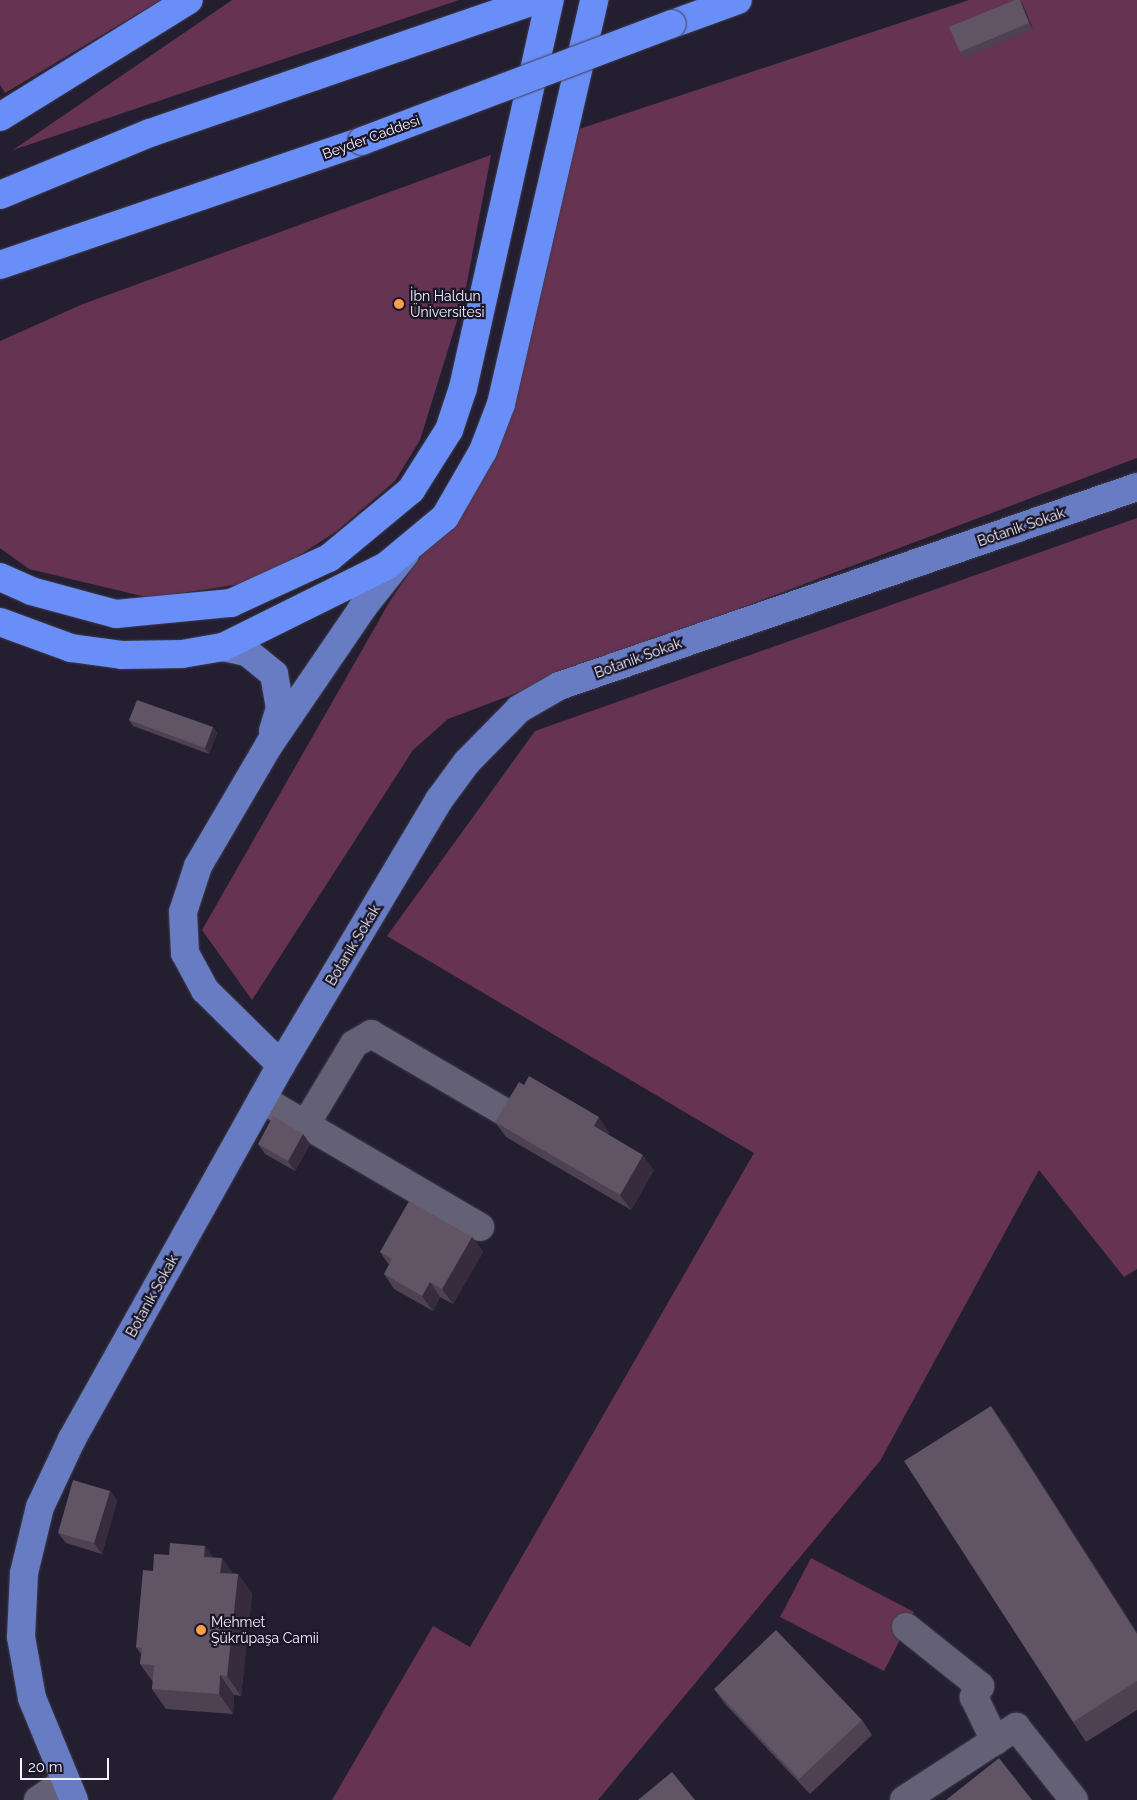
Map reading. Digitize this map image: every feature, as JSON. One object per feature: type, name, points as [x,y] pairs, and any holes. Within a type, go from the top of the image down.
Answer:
[{"type":"highway","points":[[0,117],[189,0]]},
{"type":"highway","points":[[0,195],[150,133],[335,71],[536,0]]},
{"type":"highway","points":[[0,577],[31,591],[116,614],[231,603],[329,558],[411,490],[449,430],[463,388],[550,0]]},
{"type":"highway","points":[[0,622],[71,648],[122,655],[182,654],[223,647],[386,566],[409,549],[445,517],[460,493],[501,404],[594,0]]},
{"type":"highway","name":"Beyder Caddesi","points":[[6,267],[362,141],[738,0]]},
{"type":"main road","name":"Botanik Sokak","points":[[69,1791],[32,1698],[21,1637],[24,1573],[40,1507],[72,1439],[281,1065],[439,800],[492,732],[519,709],[559,686],[1137,487]]},
{"type":"main road","points":[[281,1065],[205,990],[185,952],[183,912],[198,866],[270,745],[362,606],[409,549]]},
{"type":"main road","points":[[223,647],[247,652],[274,674],[280,708],[270,745]]},
{"type":"lane","points":[[306,1124],[354,1044],[371,1034],[513,1117]]},
{"type":"lane","points":[[262,1099],[480,1227]]},
{"type":"lane","points":[[906,1628],[980,1686],[974,1698],[995,1741]]},
{"type":"lane","points":[[904,1800],[1016,1727],[1074,1800]]},
{"type":"lane","points":[[38,1800],[69,1791]]},
{"type":"shaded area","points":[[0,0],[161,0],[5,93],[0,85]]},
{"type":"shaded area","points":[[232,0],[459,0],[13,150]]},
{"type":"shaded area","points":[[969,0],[1137,0],[1137,458],[448,719],[413,750],[252,1000],[202,930],[390,601],[473,479],[573,131]]},
{"type":"shaded area","points":[[491,155],[464,298],[420,440],[395,481],[337,531],[260,581],[150,598],[29,569],[0,548],[0,341],[83,304]]},
{"type":"shaded area","points":[[1137,518],[1137,1269],[1124,1277],[1039,1170],[880,1461],[598,1800],[332,1800],[433,1626],[470,1647],[754,1153],[387,936],[535,731]]},
{"type":"shaded area","points":[[811,1558],[914,1612],[884,1671],[780,1617]]},
{"type":"building","points":[[1015,0],[1020,0],[1029,23],[960,52],[949,27]]},
{"type":"building","points":[[137,700],[213,727],[205,748],[129,720]]},
{"type":"building","points":[[529,1076],[599,1117],[594,1126],[643,1155],[620,1195],[495,1122],[519,1082],[524,1085]]},
{"type":"building","points":[[273,1116],[303,1134],[288,1161],[258,1144]]},
{"type":"building","points":[[409,1201],[472,1237],[442,1289],[430,1282],[422,1296],[384,1274],[392,1259],[380,1252]]},
{"type":"building","points":[[991,1406],[1137,1634],[1137,1681],[1073,1722],[904,1461]]},
{"type":"building","points":[[73,1480],[110,1491],[94,1543],[58,1533]]},
{"type":"building","name":"Mehmet Şükrüpaşa Camii","points":[[170,1543],[205,1546],[204,1557],[222,1558],[220,1573],[238,1574],[227,1676],[220,1675],[219,1694],[152,1689],[154,1665],[140,1664],[142,1648],[136,1647],[143,1570],[153,1571],[154,1554],[169,1555]]},
{"type":"building","points":[[776,1630],[862,1720],[799,1779],[714,1689]]},
{"type":"building","points":[[999,1758],[1032,1800],[946,1800]]},
{"type":"building","points":[[672,1772],[695,1800],[638,1800]]},
{"type":"place","name":"İbn Haldun Üniversitesi","points":[[399,304]]},
{"type":"place","name":"Mehmet Şükrüpaşa Camii","points":[[201,1630]]}]
